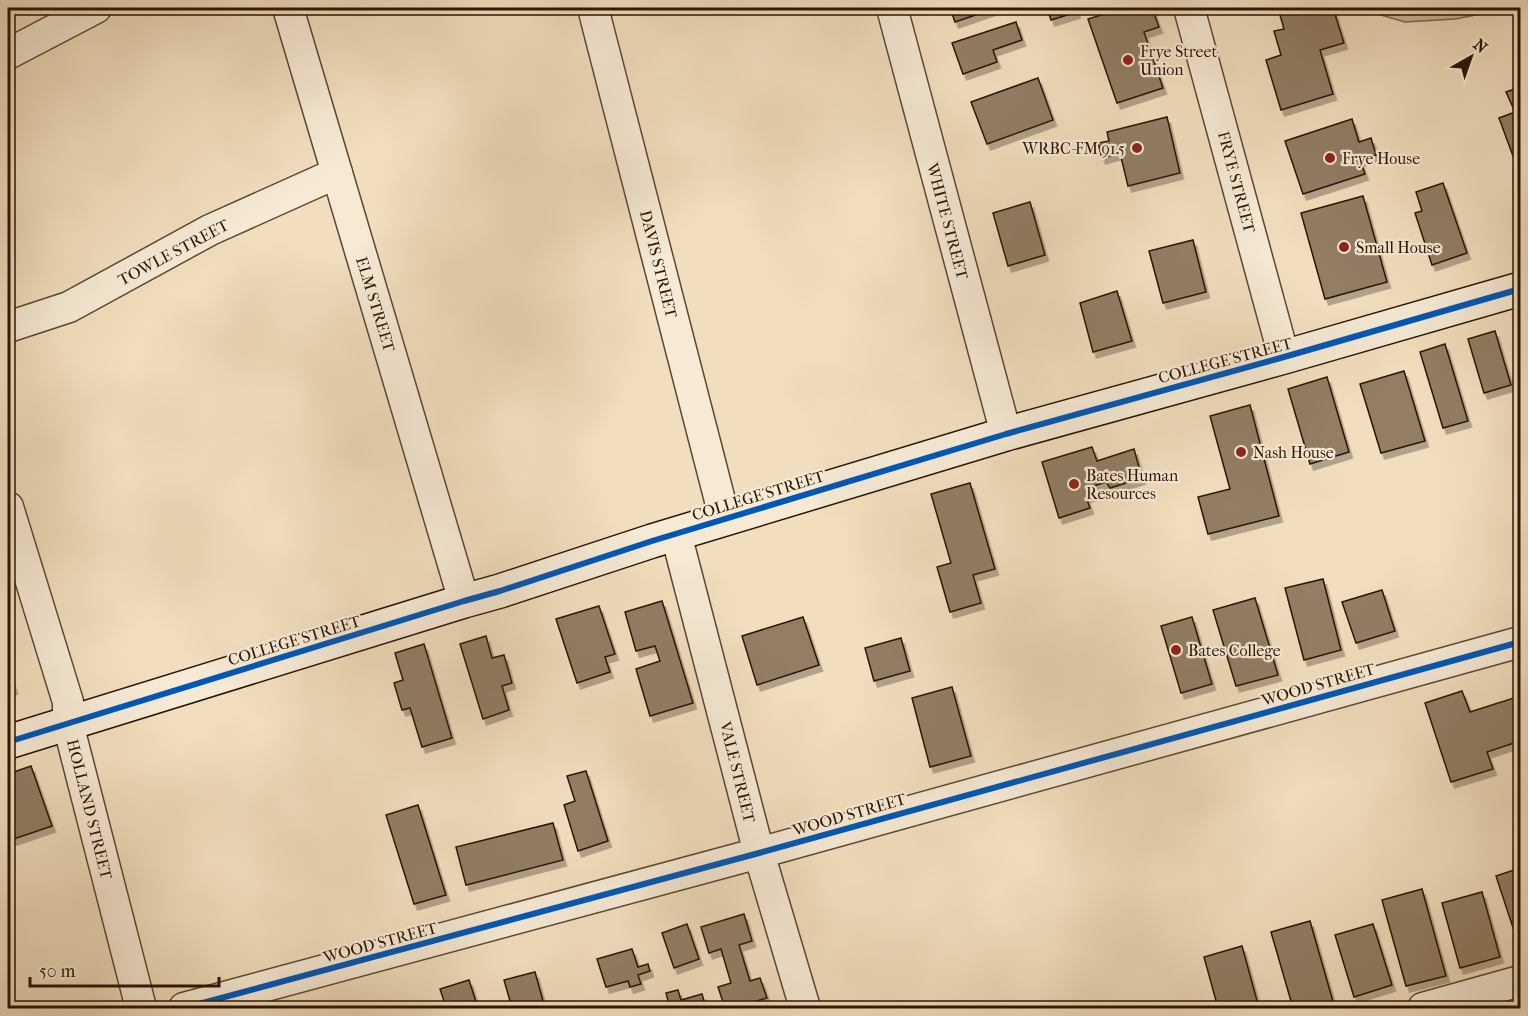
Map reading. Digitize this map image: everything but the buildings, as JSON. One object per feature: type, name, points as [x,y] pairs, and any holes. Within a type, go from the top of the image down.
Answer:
[{"type":"main road","name":"COLLEGE STREET","points":[[8,742],[1006,434],[1521,289]]},
{"type":"street","points":[[8,54],[96,8]]},
{"type":"street","name":"ELM STREET","points":[[288,8],[464,601]]},
{"type":"street","name":"DAVIS STREET","points":[[593,8],[725,520]]},
{"type":"street","name":"WHITE STREET","points":[[892,8],[1006,434]]},
{"type":"street","name":"FRYE STREET","points":[[1189,8],[1284,357]]},
{"type":"street","name":"TOWLE STREET","points":[[8,327],[69,308],[210,230],[337,173]]},
{"type":"street","name":"HOLLAND STREET","points":[[8,507],[68,702],[68,724],[141,1008]]},
{"type":"street","name":"VALE STREET","points":[[676,534],[759,853],[804,1008]]},
{"type":"street","name":"WOOD STREET","points":[[184,1008],[759,853],[1521,642]]},
{"type":"street","points":[[1423,1008],[1521,981]]},
{"type":"shaded area","points":[[1357,8],[1512,8],[1455,19],[1405,22]]},
{"type":"cycle path","points":[[8,742],[500,591],[652,541],[1006,434],[1520,289]]},
{"type":"cycle path","points":[[184,1008],[759,853],[1520,642]]},
{"type":"place","name":"Frye Street Union","points":[[1128,60]]},
{"type":"place","name":"WRBC-FM 91.5","points":[[1137,148]]},
{"type":"place","name":"Frye House","points":[[1330,158]]},
{"type":"place","name":"Small House","points":[[1344,247]]},
{"type":"place","name":"Nash House","points":[[1241,452]]},
{"type":"place","name":"Bates Human Resources","points":[[1074,484]]},
{"type":"place","name":"Bates College","points":[[1176,650]]}]
